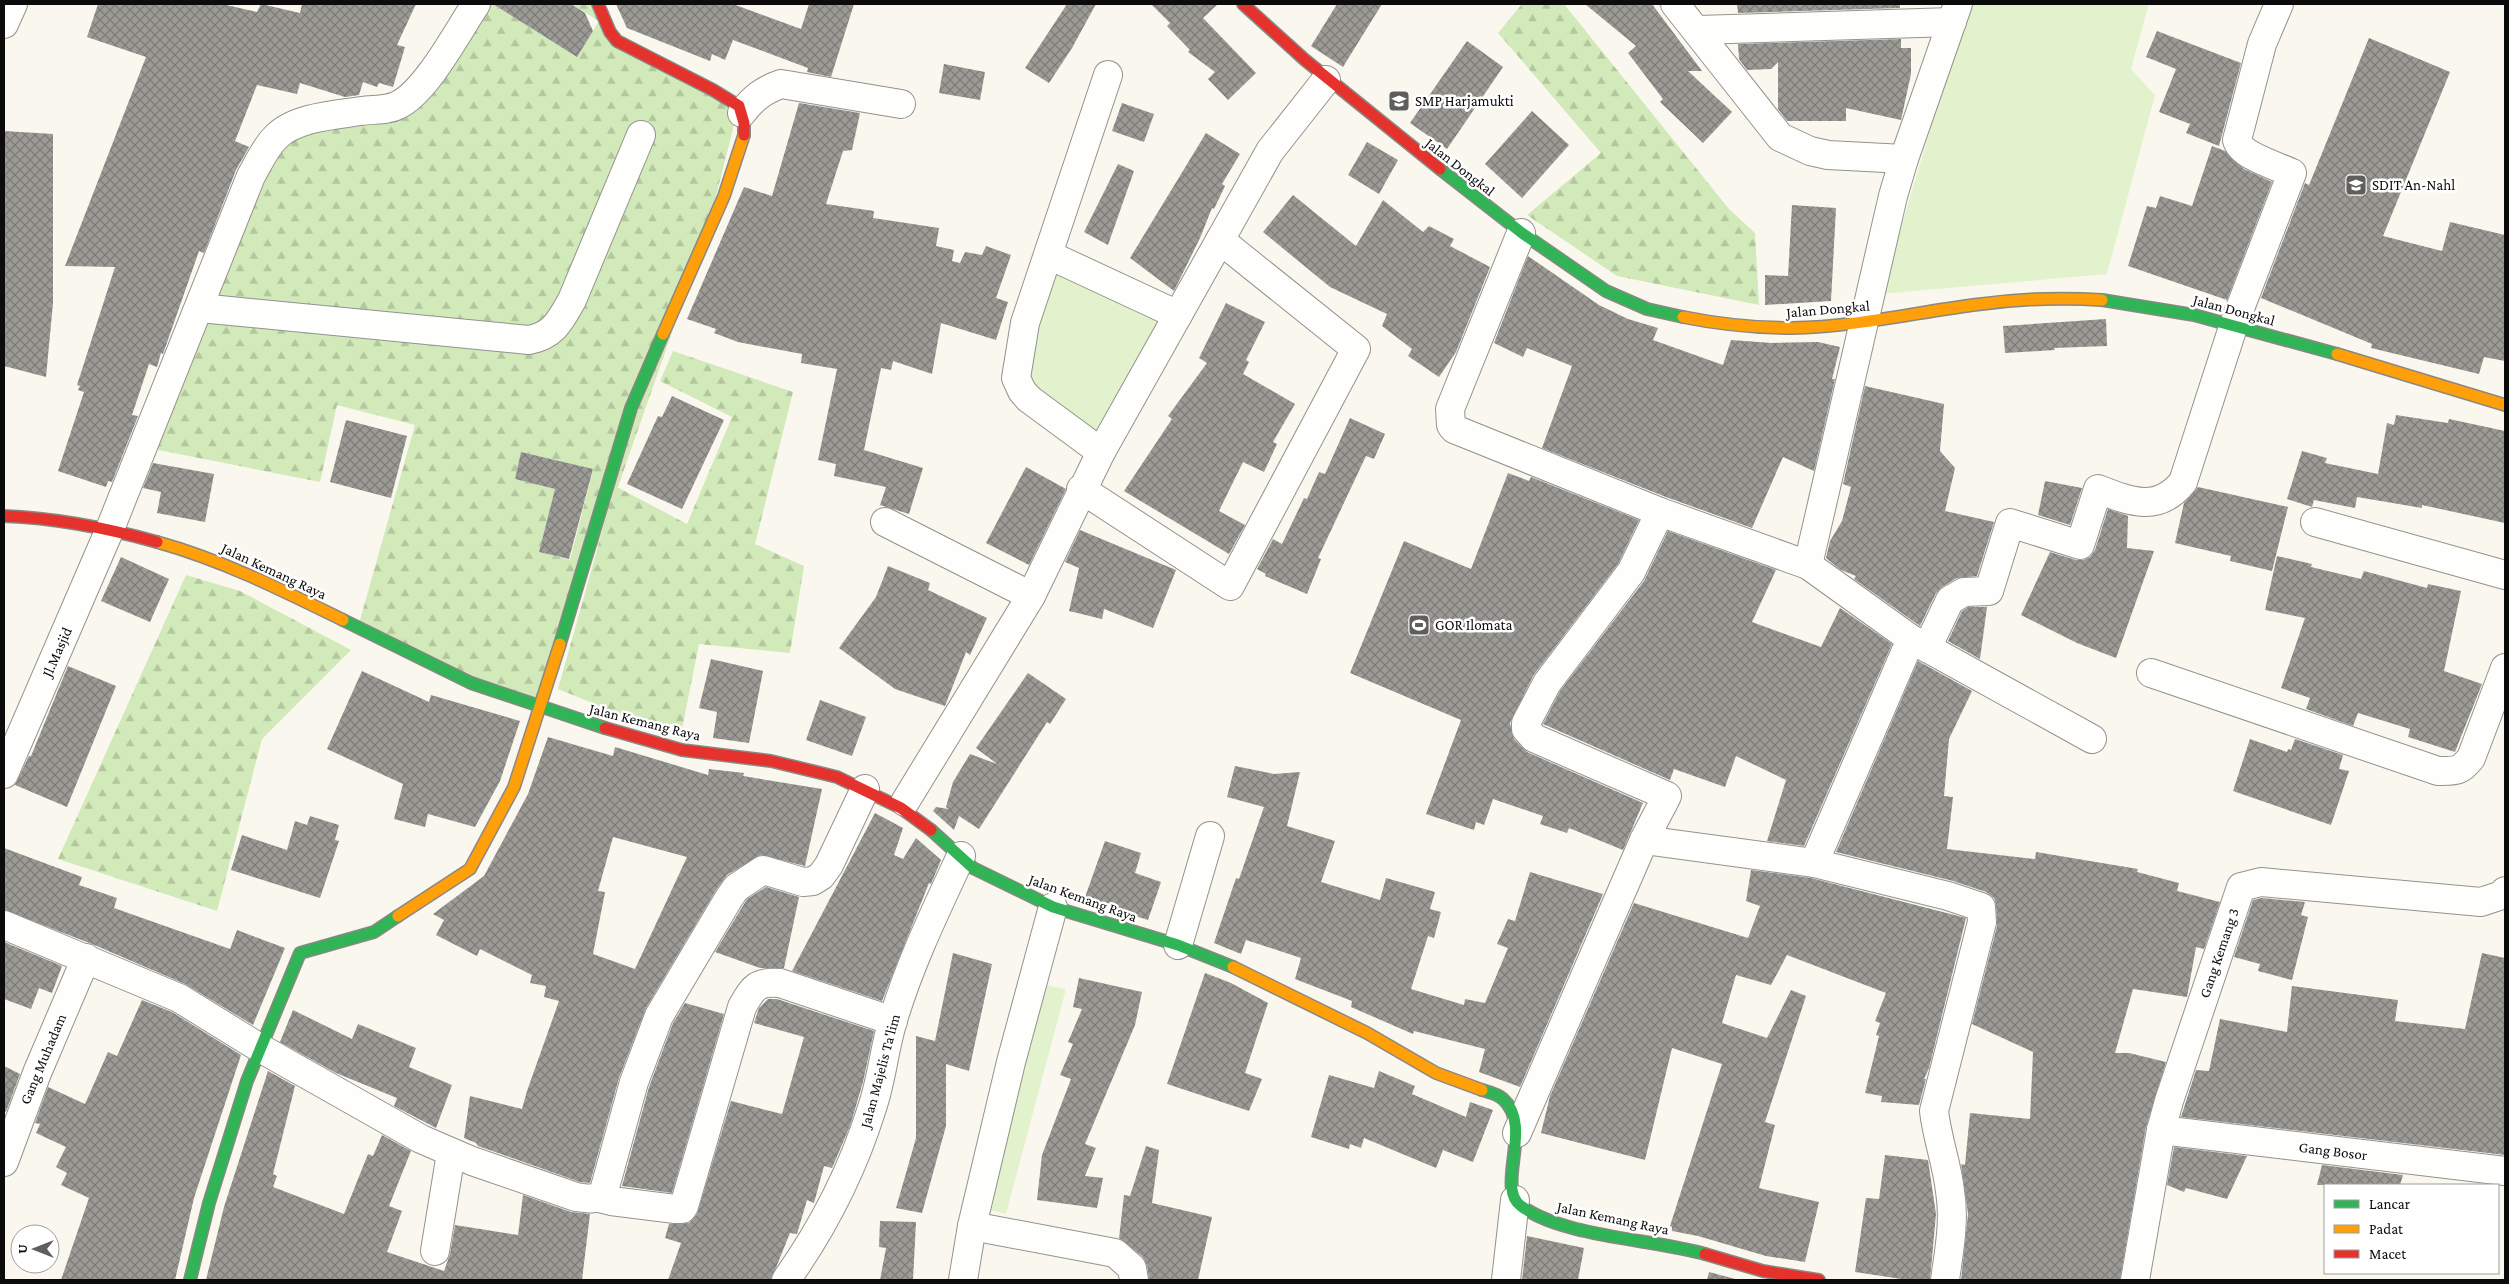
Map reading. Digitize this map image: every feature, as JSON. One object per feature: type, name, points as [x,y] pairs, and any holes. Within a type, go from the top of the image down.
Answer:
[{"type":"street","points":[[4,24],[13,4]]},
{"type":"street","name":"Jl.Masjid","points":[[4,774],[110,529],[200,308],[251,176],[276,137],[293,125],[309,120],[362,111],[384,110],[397,106],[414,96],[476,4]]},
{"type":"street","points":[[190,1280],[209,1202],[260,1048],[300,953],[374,932],[470,870],[514,787],[541,707],[631,408],[724,196],[744,137],[742,113],[739,106],[713,90],[617,41],[610,33],[606,16],[598,4]]},
{"type":"street","name":"Jalan Dongkal","points":[[1243,4],[1326,80],[1369,112],[1445,176],[1521,233],[1586,278],[1620,298],[1644,308],[1717,322],[1780,328],[1811,328],[1999,301],[2074,298],[2153,305],[2234,324],[2505,405]]},
{"type":"street","points":[[1676,4],[1698,30],[1753,105],[1780,137],[1810,151],[1828,155],[1904,159]]},
{"type":"street","points":[[1814,863],[1919,643],[1950,600],[1964,592],[1989,591],[2010,523],[2080,545],[2098,489],[2125,500],[2143,502],[2172,496],[2182,482],[2234,324],[2292,173],[2245,152],[2238,147],[2237,140],[2262,44],[2279,4]]},
{"type":"street","points":[[1698,30],[1955,13],[1904,159],[1864,320],[1808,565]]},
{"type":"street","points":[[1101,452],[1029,399],[1022,391],[1016,378],[1025,323],[1108,75]]},
{"type":"street","points":[[905,802],[1031,596],[1081,489],[1270,151],[1326,80]]},
{"type":"street","points":[[742,113],[752,99],[766,89],[781,84],[901,104]]},
{"type":"street","points":[[200,308],[529,340],[544,337],[559,323],[572,300],[640,135]]},
{"type":"street","points":[[1521,233],[1450,409],[1451,424],[1459,433],[1660,512],[1808,565],[1919,643],[2092,739]]},
{"type":"street","points":[[1081,489],[1230,586],[1356,349],[1220,240]]},
{"type":"street","points":[[1049,255],[1178,315]]},
{"type":"street","points":[[1517,1133],[1644,840],[1667,796],[1534,738],[1526,729],[1526,723],[1547,683],[1631,572],[1660,512]]},
{"type":"street","name":"Jalan Kemang Raya","points":[[4,516],[28,517],[110,529],[197,552],[227,564],[428,661],[454,676],[578,721],[682,750],[804,768],[837,777],[901,808],[923,823],[973,868],[988,877],[1053,907],[1178,945],[1278,988],[1367,1033],[1436,1073],[1502,1097],[1511,1107],[1517,1133],[1512,1181],[1514,1200],[1520,1206],[1553,1222],[1615,1237],[1694,1251],[1761,1276],[1819,1280]]},
{"type":"street","points":[[885,522],[1031,596]]},
{"type":"street","points":[[2315,522],[2505,575]]},
{"type":"street","points":[[2151,673],[2438,771],[2456,771],[2463,768],[2470,758],[2505,668]]},
{"type":"street","points":[[599,1198],[604,1191],[634,1082],[659,1016],[729,898],[736,888],[763,870],[803,882],[813,881],[820,876],[829,865],[865,789]]},
{"type":"street","points":[[1178,945],[1210,836]]},
{"type":"street","points":[[1644,840],[1814,863],[1948,896],[1981,907],[1982,922],[1934,1111],[1937,1139],[1950,1191],[1950,1237],[1944,1280]]},
{"type":"street","name":"Jalan Majelis Ta'lim","points":[[786,1280],[838,1194],[858,1148],[873,1108],[892,1021],[918,950],[961,856]]},
{"type":"street","name":"Gang Kemang 3","points":[[2135,1280],[2161,1130],[2169,1100],[2241,887],[2261,882],[2481,902],[2502,895],[2505,890]]},
{"type":"street","points":[[963,1280],[972,1226],[1010,1062],[1053,907]]},
{"type":"street","points":[[4,925],[179,998],[260,1048],[421,1139],[451,1153],[576,1197],[591,1200],[599,1198],[682,1209],[742,1008],[758,984],[765,982],[780,983],[892,1021]]},
{"type":"street","name":"Gang Muhadam","points":[[4,1162],[37,1073],[86,958]]},
{"type":"street","name":"Gang Bosor","points":[[2161,1130],[2505,1171]]},
{"type":"street","points":[[435,1251],[451,1153]]},
{"type":"street","points":[[1506,1280],[1514,1200]]},
{"type":"street","points":[[972,1226],[1115,1254],[1132,1268],[1134,1280]]},
{"type":"green space","points":[[476,4],[493,4],[577,57],[599,21],[571,4],[598,4],[607,26],[739,106],[705,238],[541,707],[358,627],[415,425],[337,405],[320,482],[143,447],[276,137],[384,110]],"holes":[[[521,452],[593,470],[570,560],[539,552],[555,489],[515,479]]]},
{"type":"green space","points":[[1522,4],[1564,4],[1729,209],[1755,233],[1759,305],[1617,276],[1527,215],[1601,153],[1498,33]]},
{"type":"green space","points":[[1968,4],[2149,4],[2131,69],[2155,95],[2107,274],[1881,294]]},
{"type":"green space","points":[[1049,255],[1178,315],[1101,452],[1029,399],[1017,363]]},
{"type":"green space","points":[[673,351],[793,392],[755,544],[804,566],[790,653],[699,644],[680,739],[558,689],[615,486],[687,524],[732,417],[660,381]]},
{"type":"green space","points":[[186,575],[240,591],[351,650],[262,739],[217,911],[58,859]]},
{"type":"green space","points":[[1044,985],[1066,989],[1006,1214],[986,1209]]},
{"type":"building","points":[[98,4],[222,4],[257,12],[261,4],[300,13],[302,4],[416,4],[397,45],[405,47],[393,87],[379,83],[377,87],[363,82],[359,95],[345,97],[300,83],[297,94],[257,85],[235,141],[249,147],[236,170],[204,253],[199,251],[163,354],[161,353],[157,367],[149,364],[132,415],[138,416],[112,482],[108,481],[106,487],[58,471],[84,392],[78,390],[80,386],[77,385],[115,267],[65,266],[146,57],[87,37]]},
{"type":"building","points":[[493,4],[571,4],[585,13],[593,31],[577,57]]},
{"type":"building","points":[[616,4],[733,4],[801,29],[809,4],[854,4],[831,77],[807,72],[808,68],[733,40],[725,60],[712,54],[710,61],[627,28]]},
{"type":"building","points":[[1067,4],[1096,4],[1072,48],[1049,83],[1025,68]]},
{"type":"building","points":[[1151,4],[1218,4],[1203,18],[1256,73],[1228,100],[1208,79],[1215,72],[1188,52],[1190,50],[1167,26],[1170,23]]},
{"type":"building","points":[[1337,4],[1382,4],[1343,67],[1311,46]]},
{"type":"building","points":[[1585,4],[1652,4],[1702,71],[1688,71],[1732,112],[1703,143],[1660,102],[1663,99],[1628,53],[1636,46]]},
{"type":"building","points":[[1737,4],[1900,4],[1900,8],[1738,13]]},
{"type":"building","points":[[2157,31],[2241,63],[2219,146],[2186,133],[2190,124],[2159,112],[2176,69],[2146,57]]},
{"type":"building","points":[[2369,38],[2450,72],[2383,236],[2442,251],[2450,222],[2505,235],[2505,361],[2484,357],[2479,374],[2371,348],[2372,344],[2261,298],[2305,183],[2309,185]]},
{"type":"building","points":[[1901,39],[1901,48],[1911,48],[1911,74],[1901,120],[1846,108],[1846,121],[1787,121],[1778,109],[1778,62],[1771,69],[1747,70],[1739,59],[1738,44]]},
{"type":"building","points":[[1467,41],[1503,67],[1447,149],[1410,123]]},
{"type":"building","points":[[944,64],[985,72],[980,100],[939,93]]},
{"type":"building","points":[[799,103],[860,113],[852,150],[843,151],[826,204],[874,211],[873,218],[939,228],[936,246],[954,250],[952,261],[960,263],[965,252],[982,255],[986,246],[1011,255],[996,298],[1008,302],[996,340],[941,323],[932,374],[893,361],[891,370],[881,368],[864,450],[923,468],[909,514],[880,505],[886,487],[834,476],[836,464],[818,460],[837,369],[801,363],[802,354],[738,342],[714,333],[716,329],[687,319],[744,187],[772,196]]},
{"type":"building","points":[[1122,103],[1154,114],[1144,142],[1112,131]]},
{"type":"building","points":[[1532,111],[1569,145],[1522,198],[1485,164]]},
{"type":"building","points":[[4,131],[53,134],[53,303],[46,377],[4,366]]},
{"type":"building","points":[[1206,133],[1240,154],[1222,184],[1225,186],[1214,209],[1212,208],[1200,238],[1174,291],[1130,258]]},
{"type":"building","points":[[1367,142],[1398,160],[1379,194],[1348,175]]},
{"type":"building","points":[[2212,146],[2225,151],[2244,169],[2272,182],[2227,300],[2128,266],[2147,206],[2156,208],[2160,196],[2192,206]]},
{"type":"building","points":[[1118,164],[1134,171],[1108,245],[1084,232]]},
{"type":"building","points":[[1293,195],[1356,246],[1383,200],[1423,232],[1429,226],[1454,239],[1450,246],[1490,267],[1456,352],[1439,377],[1408,356],[1412,349],[1382,326],[1387,314],[1330,287],[1263,232]]},
{"type":"building","points":[[1792,205],[1836,208],[1831,301],[1765,305],[1765,275],[1788,276]]},
{"type":"building","points":[[1528,256],[1599,305],[1628,319],[1658,328],[1653,340],[1723,365],[1731,340],[1772,343],[1818,342],[1840,347],[1832,379],[1835,379],[1814,471],[1783,457],[1752,528],[1666,497],[1542,448],[1572,366],[1527,348],[1523,357],[1494,343]]},
{"type":"building","points":[[1226,303],[1265,322],[1246,360],[1249,362],[1243,374],[1295,404],[1273,442],[1277,444],[1264,472],[1243,462],[1219,511],[1245,525],[1229,554],[1124,491],[1172,419],[1168,416],[1207,363],[1199,358]]},
{"type":"building","points":[[2106,319],[2107,346],[2054,348],[2055,350],[2005,353],[2003,326]]},
{"type":"building","points":[[1865,386],[1944,404],[1940,451],[1955,468],[1945,511],[1994,522],[1977,576],[1957,578],[1942,587],[1936,593],[1920,626],[1854,579],[1856,576],[1841,570],[1826,558],[1830,541],[1842,521],[1851,487],[1843,484]]},
{"type":"building","points":[[672,396],[724,420],[682,509],[627,484],[658,416],[662,417]]},
{"type":"building","points":[[2396,415],[2448,423],[2449,419],[2505,431],[2505,523],[2422,505],[2422,508],[2357,497],[2355,508],[2314,500],[2312,507],[2287,499],[2302,451],[2327,458],[2325,463],[2378,474],[2387,423],[2394,425]]},
{"type":"building","points":[[1350,418],[1385,434],[1374,459],[1366,456],[1318,558],[1321,559],[1307,594],[1265,576],[1266,574],[1257,569],[1273,539],[1282,544],[1304,498],[1307,499],[1319,472],[1325,474]]},
{"type":"building","points":[[346,420],[407,436],[391,498],[330,482]]},
{"type":"building","points":[[521,452],[593,469],[569,559],[539,552],[555,489],[515,479]]},
{"type":"building","points":[[153,463],[214,474],[205,522],[157,513],[161,492],[143,488]]},
{"type":"building","points":[[1026,467],[1066,489],[1029,565],[986,543]]},
{"type":"building","points":[[1508,473],[1529,481],[1531,477],[1639,520],[1618,564],[1533,676],[1510,723],[1514,739],[1527,752],[1643,803],[1623,850],[1569,828],[1567,833],[1540,824],[1543,816],[1493,799],[1484,825],[1476,822],[1474,830],[1426,814],[1461,720],[1350,673],[1404,541],[1471,569]]},
{"type":"building","points":[[2045,481],[2082,488],[2070,525],[2038,515]]},
{"type":"building","points":[[2198,487],[2288,507],[2272,571],[2230,561],[2231,556],[2175,543],[2184,503]]},
{"type":"building","points":[[2108,509],[2128,516],[2127,548],[2154,551],[2116,658],[2077,643],[2021,615],[2050,552],[2076,560],[2090,557],[2095,550]]},
{"type":"building","points":[[1080,530],[1176,570],[1153,628],[1104,609],[1102,619],[1069,611],[1079,568],[1065,562]]},
{"type":"building","points":[[1668,531],[1776,570],[1752,622],[1821,647],[1840,608],[1892,644],[1804,846],[1767,841],[1786,780],[1736,756],[1725,787],[1674,769],[1670,780],[1543,724],[1560,691],[1644,581]]},
{"type":"building","points":[[2277,556],[2312,564],[2311,567],[2361,579],[2364,571],[2427,588],[2428,584],[2461,591],[2444,671],[2482,684],[2455,752],[2408,737],[2410,729],[2358,713],[2353,726],[2306,709],[2310,698],[2281,688],[2305,618],[2265,610]]},
{"type":"building","points":[[121,557],[169,579],[150,622],[101,601]]},
{"type":"building","points":[[888,566],[930,583],[928,590],[987,618],[970,655],[966,652],[945,706],[895,689],[839,648],[876,597]]},
{"type":"building","points":[[1968,607],[1987,607],[1980,659],[1948,641],[1962,611]]},
{"type":"building","points":[[711,659],[763,671],[749,743],[713,738],[717,712],[699,708]]},
{"type":"building","points":[[1918,661],[1972,691],[1949,739],[1944,796],[1953,797],[1947,849],[2035,859],[2036,852],[2138,869],[2137,872],[2179,883],[2177,891],[2220,902],[2204,949],[2196,947],[2187,997],[2133,989],[2115,1053],[2129,1053],[2166,1062],[2146,1127],[2120,1280],[1961,1280],[1968,1214],[1961,1164],[1965,1165],[1970,1113],[2030,1119],[2033,1052],[1972,1024],[1997,926],[1994,898],[1986,892],[1953,881],[1836,852]]},
{"type":"building","points":[[68,666],[116,686],[67,807],[15,785],[29,756],[31,756]]},
{"type":"building","points":[[362,671],[429,702],[431,695],[520,721],[500,781],[475,827],[428,814],[425,827],[394,819],[403,784],[327,749]]},
{"type":"building","points":[[1028,673],[1066,699],[1050,724],[1047,722],[979,829],[959,816],[954,830],[933,811],[936,807],[949,809],[946,807],[953,782],[970,754],[997,764],[976,748]]},
{"type":"building","points":[[820,700],[866,717],[852,756],[806,740]]},
{"type":"building","points":[[548,737],[613,756],[615,747],[708,775],[709,769],[744,773],[743,776],[822,789],[805,866],[761,855],[727,875],[716,890],[646,1008],[619,1078],[590,1183],[580,1182],[478,1146],[476,1143],[464,1138],[470,1096],[522,1109],[559,1001],[544,997],[546,986],[530,983],[532,975],[480,949],[477,956],[436,935],[444,920],[433,914],[484,876],[528,794]],"holes":[[[613,837],[687,857],[635,969],[593,954],[605,892],[598,891]]]},
{"type":"building","points":[[2250,739],[2287,752],[2288,749],[2291,750],[2295,739],[2343,755],[2339,769],[2349,771],[2331,825],[2233,791]]},
{"type":"building","points":[[1235,766],[1274,774],[1300,772],[1287,826],[1335,841],[1321,882],[1380,900],[1386,878],[1435,892],[1430,909],[1441,912],[1434,938],[1428,936],[1411,989],[1464,1005],[1465,999],[1485,1003],[1508,948],[1497,944],[1508,919],[1515,921],[1530,872],[1603,894],[1520,1087],[1479,1072],[1485,1049],[1414,1031],[1413,1034],[1351,1007],[1352,1001],[1295,979],[1301,958],[1246,940],[1241,954],[1214,943],[1236,878],[1239,879],[1264,807],[1227,797]]},
{"type":"building","points":[[875,813],[903,828],[894,855],[903,859],[916,838],[941,860],[931,884],[929,883],[882,1001],[792,971]]},
{"type":"building","points":[[310,816],[339,825],[335,840],[339,841],[320,898],[231,870],[242,835],[287,850],[295,821],[307,825]]},
{"type":"building","points":[[1105,841],[1141,853],[1135,873],[1161,882],[1148,920],[1084,900]]},
{"type":"building","points":[[4,848],[82,877],[79,885],[117,898],[114,908],[230,949],[237,930],[285,948],[253,1025],[185,984],[92,944],[4,910]]},
{"type":"building","points":[[1751,870],[1811,878],[1966,918],[1919,1105],[1881,1102],[1882,1096],[1865,1093],[1879,1036],[1876,1035],[1880,1023],[1875,1021],[1886,993],[1787,955],[1771,985],[1736,975],[1722,1023],[1767,1038],[1791,990],[1806,996],[1765,1122],[1775,1125],[1759,1188],[1819,1202],[1805,1262],[1766,1256],[1698,1236],[1672,1231],[1670,1226],[1722,1064],[1672,1048],[1645,1160],[1541,1133],[1550,1096],[1634,903],[1748,938],[1760,906],[1746,901]]},
{"type":"building","points":[[766,887],[799,897],[784,968],[760,968],[715,952],[747,899]]},
{"type":"building","points":[[2262,898],[2305,902],[2301,915],[2308,917],[2292,980],[2258,971],[2260,964],[2234,957],[2253,900]]},
{"type":"building","points":[[4,942],[62,966],[52,993],[39,988],[31,1009],[4,999]]},
{"type":"building","points":[[953,953],[992,964],[969,1071],[946,1064],[946,1126],[922,1213],[896,1208],[916,1138],[916,1036],[935,1041]]},
{"type":"building","points":[[2482,953],[2505,958],[2505,1155],[2181,1117],[2196,1070],[2209,1071],[2220,1019],[2287,1032],[2292,986],[2398,1000],[2395,1021],[2465,1029]]},
{"type":"building","points":[[1205,973],[1231,983],[1268,1003],[1245,1073],[1262,1079],[1249,1111],[1167,1084]]},
{"type":"building","points":[[1079,978],[1142,992],[1135,1025],[1085,1144],[1096,1148],[1085,1176],[1103,1178],[1097,1208],[1037,1200],[1042,1155],[1071,1079],[1060,1075],[1073,1044],[1068,1042],[1082,1009],[1073,1007]]},
{"type":"building","points":[[768,999],[777,999],[874,1031],[863,1082],[850,1126],[832,1168],[824,1166],[814,1203],[807,1200],[797,1234],[790,1233],[771,1280],[668,1280],[681,1243],[665,1238],[669,1224],[689,1223],[697,1214],[731,1101],[782,1114],[804,1037],[754,1023],[759,1008]]},
{"type":"building","points":[[142,1000],[172,1012],[241,1055],[194,1198],[175,1280],[61,1280],[89,1198],[61,1185],[67,1173],[56,1167],[66,1147],[36,1133],[40,1124],[35,1123],[48,1087],[85,1104],[108,1052],[117,1056]]},
{"type":"building","points":[[685,1003],[724,1014],[672,1193],[622,1186],[649,1087],[673,1023]]},
{"type":"building","points":[[293,1010],[352,1039],[358,1024],[416,1048],[409,1067],[452,1085],[436,1128],[394,1106],[397,1098],[336,1073],[280,1042]]},
{"type":"building","points":[[4,1066],[20,1074],[6,1112],[4,1111]]},
{"type":"building","points":[[268,1071],[295,1086],[273,1174],[277,1176],[273,1187],[344,1214],[368,1154],[373,1156],[382,1135],[411,1151],[389,1206],[402,1211],[387,1252],[444,1271],[450,1254],[455,1225],[518,1235],[523,1195],[571,1212],[590,1214],[582,1280],[206,1280],[224,1207]]},
{"type":"building","points":[[1379,1071],[1415,1086],[1412,1094],[1466,1117],[1470,1102],[1493,1110],[1473,1162],[1443,1150],[1436,1168],[1364,1138],[1361,1148],[1350,1144],[1349,1149],[1311,1137],[1329,1075],[1374,1088]]},
{"type":"building","points":[[1146,1146],[1159,1150],[1152,1203],[1212,1217],[1198,1280],[1149,1280],[1147,1265],[1143,1257],[1119,1238],[1124,1195],[1130,1196]]},
{"type":"building","points":[[2174,1147],[2247,1156],[2227,1199],[2186,1188],[2184,1192],[2167,1185]]},
{"type":"building","points":[[1885,1155],[1928,1160],[1936,1214],[1930,1280],[1908,1280],[1855,1272],[1866,1198],[1879,1199]]},
{"type":"building","points":[[2322,1165],[2403,1175],[2400,1184],[2317,1185]]},
{"type":"building","points":[[880,1221],[916,1222],[913,1280],[880,1280],[886,1248],[879,1247]]},
{"type":"building","points":[[1527,1236],[1584,1248],[1578,1280],[1522,1280]]},
{"type":"building","points":[[1709,1272],[1739,1280],[1707,1280]]},
{"type":"traffic: fast","points":[[1440,169],[1522,233],[1606,291],[1647,309],[1683,317]]},
{"type":"traffic: fast","points":[[2102,300],[2194,315],[2337,354]]},
{"type":"traffic: fast","points":[[560,644],[631,408],[663,334]]},
{"type":"traffic: fast","points":[[343,620],[471,683],[605,728]]},
{"type":"traffic: fast","points":[[931,830],[973,868],[1053,907],[1178,945],[1233,967]]},
{"type":"traffic: fast","points":[[190,1280],[209,1203],[247,1081],[300,953],[374,932],[398,916]]},
{"type":"traffic: fast","points":[[1482,1090],[1501,1097],[1512,1111],[1515,1125],[1512,1185],[1514,1197],[1521,1206],[1539,1216],[1584,1231],[1705,1254]]},
{"type":"traffic: slow","points":[[663,334],[724,196],[744,135]]},
{"type":"traffic: slow","points":[[1683,317],[1737,325],[1792,328],[1838,325],[2005,301],[2038,299],[2102,300]]},
{"type":"traffic: slow","points":[[2337,354],[2505,405]]},
{"type":"traffic: slow","points":[[157,542],[228,567],[343,620]]},
{"type":"traffic: slow","points":[[398,916],[470,869],[514,787],[560,644]]},
{"type":"traffic: slow","points":[[1233,967],[1367,1033],[1436,1073],[1482,1090]]},
{"type":"traffic: jam","points":[[598,4],[610,32],[617,41],[713,90],[739,106],[744,123],[744,135]]},
{"type":"traffic: jam","points":[[1243,4],[1305,60],[1440,169]]},
{"type":"traffic: jam","points":[[4,516],[81,524],[157,542]]},
{"type":"traffic: jam","points":[[605,728],[682,750],[771,761],[837,777],[901,808],[931,830]]},
{"type":"traffic: jam","points":[[1705,1254],[1763,1271],[1819,1280]]},
{"type":"place","name":"SMP Harjamukti","points":[[1399,101]]},
{"type":"place","name":"SDIT An-Nahl","points":[[2356,185]]},
{"type":"place","name":"GOR Ilomata","points":[[1419,625]]}]
